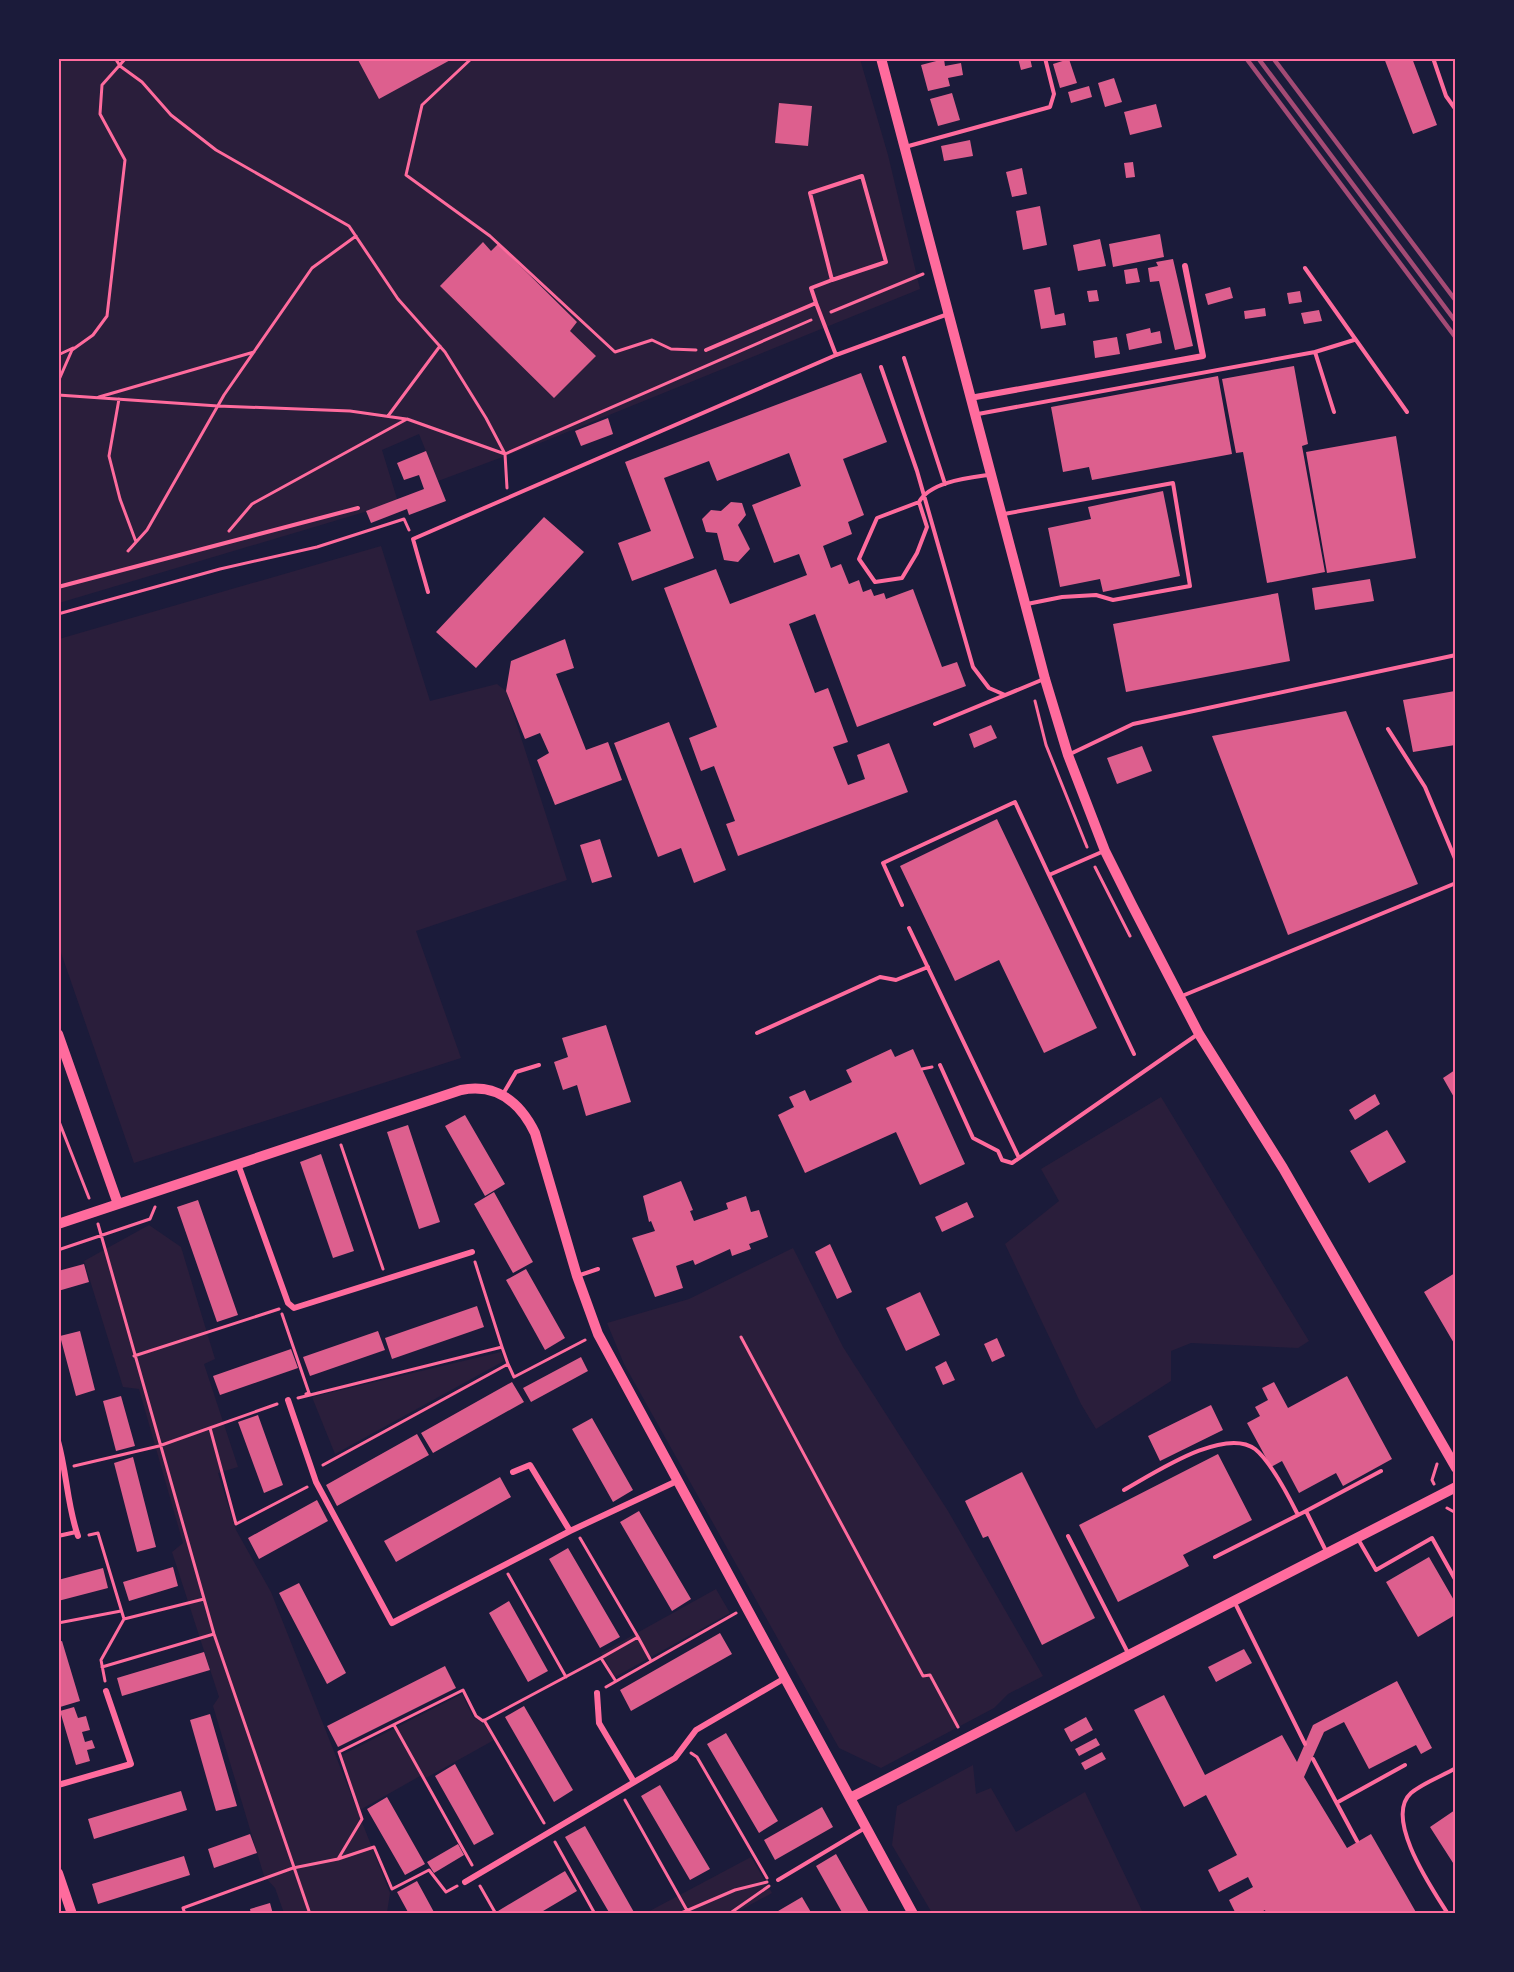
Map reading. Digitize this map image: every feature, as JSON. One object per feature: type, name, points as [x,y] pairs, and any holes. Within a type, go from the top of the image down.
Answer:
[{"type":"street","points":[[881,58],[1045,679],[1068,755],[1105,851],[1199,1034],[1283,1168],[1455,1468]]},
{"type":"street","points":[[970,398],[1203,356],[1185,266]]},
{"type":"street","points":[[58,1034],[62,1054],[118,1204]]},
{"type":"street","points":[[58,1224],[461,1090],[477,1087],[503,1095],[527,1116],[535,1133],[577,1276],[598,1334],[913,1914]]},
{"type":"street","points":[[238,1164],[288,1303],[294,1308],[472,1252]]},
{"type":"street","points":[[288,1400],[316,1482],[392,1623],[573,1530],[677,1481]]},
{"type":"street","points":[[58,1441],[66,1468],[66,1492],[77,1534]]},
{"type":"street","points":[[513,1472],[530,1465],[573,1530]]},
{"type":"street","points":[[850,1798],[1234,1599],[1358,1539],[1455,1486]]},
{"type":"street","points":[[58,1494],[66,1492]]},
{"type":"street","points":[[465,1882],[675,1758],[696,1730],[785,1678]]},
{"type":"street","points":[[58,1785],[131,1764],[106,1691]]},
{"type":"street","points":[[597,1693],[599,1723],[634,1782]]},
{"type":"street","points":[[58,1873],[72,1914]]},
{"type":"lane","points":[[905,147],[1050,107],[1054,94],[1045,58]]},
{"type":"lane","points":[[1433,58],[1446,96],[1455,110]]},
{"type":"lane","points":[[832,280],[810,193],[862,176],[886,262],[811,288],[819,317],[836,355]]},
{"type":"lane","points":[[1305,268],[1407,412]]},
{"type":"lane","points":[[706,350],[816,303]]},
{"type":"lane","points":[[428,592],[413,539],[836,355],[949,314]]},
{"type":"lane","points":[[974,414],[1315,352],[1354,340]]},
{"type":"lane","points":[[1315,352],[1334,412]]},
{"type":"lane","points":[[904,358],[945,484]]},
{"type":"lane","points":[[881,367],[924,494],[973,667],[989,688],[1005,695]]},
{"type":"lane","points":[[919,502],[927,527],[917,553],[902,578],[875,582],[859,559],[878,518],[919,502],[924,494],[945,484],[992,474]]},
{"type":"lane","points":[[1002,514],[1173,483],[1190,586],[1113,600],[1096,595],[1062,597],[1027,604]]},
{"type":"lane","points":[[58,587],[358,508]]},
{"type":"lane","points":[[1068,755],[1133,724],[1455,655]]},
{"type":"lane","points":[[935,724],[1045,679]]},
{"type":"lane","points":[[1388,729],[1425,787],[1455,861]]},
{"type":"lane","points":[[902,905],[883,863],[890,862],[1015,802],[1134,1054]]},
{"type":"lane","points":[[1049,875],[1105,851]]},
{"type":"lane","points":[[1180,997],[1455,883]]},
{"type":"lane","points":[[909,928],[1019,1158]]},
{"type":"lane","points":[[757,1033],[880,977],[896,980],[928,967]]},
{"type":"lane","points":[[940,1065],[973,1138],[998,1151],[1002,1160],[1012,1163],[1199,1034]]},
{"type":"lane","points":[[503,1095],[516,1072],[539,1065]]},
{"type":"lane","points":[[577,1276],[598,1269]]},
{"type":"lane","points":[[1124,1490],[1215,1444],[1236,1442],[1250,1446],[1262,1456],[1298,1515]]},
{"type":"lane","points":[[1215,1557],[1381,1472]]},
{"type":"lane","points":[[1306,1511],[1328,1554]]},
{"type":"lane","points":[[58,1536],[77,1534]]},
{"type":"lane","points":[[1068,1536],[1128,1654]]},
{"type":"lane","points":[[1358,1539],[1376,1570],[1432,1538],[1455,1581]]},
{"type":"lane","points":[[1234,1599],[1305,1744]]},
{"type":"lane","points":[[1313,1759],[1357,1841]]},
{"type":"lane","points":[[1338,1802],[1405,1765]]},
{"type":"lane","points":[[1448,1914],[1414,1858],[1402,1815],[1404,1804],[1411,1794],[1455,1768]]},
{"type":"lane","points":[[778,1880],[866,1827]]},
{"type":"path","points":[[115,58],[120,66],[142,82],[171,115],[216,150],[349,226],[398,299],[440,346],[505,454],[507,498]]},
{"type":"path","points":[[58,382],[72,350],[93,335],[107,316],[125,160],[100,114],[102,85],[125,58]]},
{"type":"path","points":[[472,58],[422,105],[406,175],[490,236],[615,352],[652,340],[671,349],[706,350]]},
{"type":"path","points":[[128,551],[147,530],[218,406],[312,268],[356,236]]},
{"type":"path","points":[[58,395],[218,406],[350,411],[388,416],[407,419],[505,454],[923,274]]},
{"type":"path","points":[[58,355],[81,344]]},
{"type":"path","points":[[388,416],[440,346]]},
{"type":"path","points":[[98,398],[256,351]]},
{"type":"path","points":[[118,399],[109,456],[120,499],[136,542]]},
{"type":"path","points":[[215,546],[252,504],[407,419]]},
{"type":"path","points":[[58,614],[220,569],[317,547],[404,519],[413,539]]},
{"type":"path","points":[[58,1119],[94,1211],[214,1634],[310,1914]]},
{"type":"path","points":[[337,1132],[387,1279]]},
{"type":"path","points":[[58,1250],[150,1220],[163,1189]]},
{"type":"path","points":[[472,1252],[502,1347]]},
{"type":"path","points":[[134,1356],[280,1308],[288,1303]]},
{"type":"path","points":[[280,1308],[309,1393],[288,1400]]},
{"type":"path","points":[[312,1471],[508,1364],[514,1377],[598,1334]]},
{"type":"path","points":[[741,1337],[923,1676],[930,1675],[965,1739]]},
{"type":"path","points":[[210,1428],[236,1524],[316,1482]]},
{"type":"path","points":[[1447,1508],[1455,1513]]},
{"type":"path","points":[[573,1530],[650,1659]]},
{"type":"path","points":[[77,1534],[98,1533],[124,1619]]},
{"type":"path","points":[[504,1566],[566,1677]]},
{"type":"path","points":[[106,1691],[100,1660],[124,1619],[204,1599]]},
{"type":"path","points":[[597,1693],[650,1659],[746,1608]]},
{"type":"path","points":[[58,1623],[121,1611]]},
{"type":"path","points":[[102,1667],[214,1634]]},
{"type":"path","points":[[484,1720],[638,1637]]},
{"type":"path","points":[[602,1658],[615,1680]]},
{"type":"path","points":[[338,1859],[362,1819],[339,1752],[463,1690],[476,1716],[484,1720],[595,1914]]},
{"type":"path","points":[[394,1725],[496,1914]]},
{"type":"path","points":[[679,1914],[735,1890],[769,1882],[697,1757],[682,1748]]},
{"type":"path","points":[[620,1792],[689,1914]]},
{"type":"path","points":[[185,1914],[183,1908],[293,1869],[338,1859],[374,1846],[392,1889],[429,1870],[446,1892],[465,1882]]},
{"type":"path","points":[[729,1914],[778,1880]]},
{"type":"shaded area","points":[[58,59],[860,59],[888,155],[920,289],[540,443],[438,481],[419,434],[382,450],[398,502],[59,603]]},
{"type":"shaded area","points":[[381,546],[430,701],[497,684],[506,691],[567,880],[416,931],[461,1058],[134,1163],[59,947],[59,639]]},
{"type":"shaded area","points":[[1161,1097],[1309,1341],[1298,1348],[1191,1343],[1171,1351],[1171,1381],[1096,1429],[1081,1404],[1005,1244],[1059,1201],[1041,1169]]},
{"type":"shaded area","points":[[149,1225],[181,1247],[215,1359],[204,1364],[238,1467],[218,1473],[236,1530],[271,1592],[390,1893],[387,1913],[284,1913],[275,1888],[264,1876],[213,1706],[219,1697],[172,1552],[183,1543],[139,1389],[123,1387],[84,1261]]},
{"type":"shaded area","points":[[793,1248],[843,1347],[948,1511],[1043,1676],[1008,1694],[994,1708],[881,1768],[839,1748],[624,1364],[607,1323],[689,1299]]},
{"type":"shaded area","points":[[501,1352],[504,1361],[335,1454],[312,1397]]},
{"type":"shaded area","points":[[716,1589],[730,1613],[615,1677],[601,1653]]},
{"type":"shaded area","points":[[462,1694],[473,1717],[484,1724],[494,1740],[426,1778],[420,1776],[360,1810],[342,1755]]},
{"type":"shaded area","points":[[973,1765],[976,1794],[991,1788],[1016,1832],[1085,1792],[1143,1913],[932,1913],[892,1845],[897,1806]]},
{"type":"shaded area","points":[[751,1857],[772,1893],[735,1913],[644,1914]]},
{"type":"building","points":[[357,58],[454,58],[379,99]]},
{"type":"building","points":[[1018,58],[1030,58],[1032,67],[1021,70]]},
{"type":"building","points":[[1384,58],[1412,58],[1437,125],[1413,134]]},
{"type":"building","points":[[944,59],[945,66],[961,63],[963,75],[948,78],[950,86],[928,91],[921,65]]},
{"type":"building","points":[[1069,59],[1077,83],[1060,88],[1053,64]]},
{"type":"building","points":[[1114,78],[1122,102],[1105,107],[1098,83]]},
{"type":"building","points":[[1089,86],[1092,97],[1071,103],[1068,92]]},
{"type":"building","points":[[952,93],[960,120],[938,126],[930,99]]},
{"type":"building","points":[[779,103],[812,106],[808,146],[775,143]]},
{"type":"building","points":[[1156,104],[1162,127],[1130,135],[1124,112]]},
{"type":"building","points":[[970,140],[973,156],[944,161],[941,146]]},
{"type":"building","points":[[1133,162],[1135,177],[1126,178],[1124,163]]},
{"type":"building","points":[[1022,168],[1027,194],[1012,197],[1006,172]]},
{"type":"building","points":[[1040,206],[1047,245],[1023,250],[1016,211]]},
{"type":"building","points":[[1160,234],[1164,257],[1113,267],[1109,244]]},
{"type":"building","points":[[1100,239],[1106,266],[1078,271],[1073,245]]},
{"type":"building","points":[[483,242],[491,251],[498,244],[577,322],[570,331],[596,356],[554,398],[440,286]]},
{"type":"building","points":[[1173,259],[1193,346],[1175,350],[1159,281],[1150,282],[1148,268],[1158,266],[1156,262]]},
{"type":"building","points":[[1137,268],[1140,282],[1126,284],[1124,270]]},
{"type":"building","points":[[1050,287],[1055,315],[1064,313],[1066,325],[1041,329],[1034,290]]},
{"type":"building","points":[[1230,287],[1233,298],[1208,305],[1205,294]]},
{"type":"building","points":[[1097,290],[1099,301],[1089,302],[1087,291]]},
{"type":"building","points":[[1300,291],[1302,302],[1289,304],[1287,293]]},
{"type":"building","points":[[1265,308],[1266,316],[1245,319],[1244,311]]},
{"type":"building","points":[[1319,310],[1322,321],[1304,324],[1301,313]]},
{"type":"building","points":[[1150,328],[1151,333],[1160,331],[1162,343],[1129,350],[1126,334]]},
{"type":"building","points":[[1117,337],[1120,354],[1095,358],[1093,341]]},
{"type":"building","points":[[1294,366],[1308,444],[1302,446],[1325,572],[1267,583],[1243,452],[1236,453],[1222,379]]},
{"type":"building","points":[[861,373],[887,442],[843,459],[864,515],[848,522],[852,534],[823,546],[831,568],[841,564],[849,584],[859,580],[863,592],[871,589],[874,596],[884,593],[886,599],[913,589],[942,667],[957,662],[966,686],[857,727],[815,614],[789,624],[815,693],[828,688],[848,742],[833,747],[848,785],[865,779],[857,755],[889,743],[908,792],[738,856],[726,824],[735,821],[714,766],[701,771],[689,738],[717,727],[664,588],[716,569],[730,604],[807,575],[799,554],[774,563],[752,505],[801,486],[789,453],[717,481],[709,461],[664,478],[694,558],[632,581],[618,543],[651,531],[625,462]]},
{"type":"building","points":[[1218,376],[1232,454],[1092,480],[1089,467],[1063,472],[1051,407]]},
{"type":"building","points":[[608,418],[613,434],[581,446],[575,431]]},
{"type":"building","points":[[1396,436],[1416,558],[1327,573],[1306,452]]},
{"type":"building","points":[[426,451],[446,501],[409,515],[407,509],[371,523],[366,511],[424,489],[419,475],[404,480],[397,463]]},
{"type":"building","points":[[1163,491],[1180,576],[1103,592],[1100,579],[1060,587],[1048,528],[1091,519],[1088,507]]},
{"type":"building","points":[[731,502],[742,503],[746,515],[738,525],[750,549],[738,562],[724,560],[717,533],[706,532],[702,519],[711,510],[721,511]]},
{"type":"building","points":[[544,517],[584,552],[476,668],[436,632]]},
{"type":"building","points":[[1370,579],[1374,601],[1315,610],[1312,588]]},
{"type":"building","points":[[1278,593],[1290,661],[1126,692],[1113,624]]},
{"type":"building","points":[[565,639],[574,668],[556,674],[586,750],[608,742],[622,780],[555,805],[537,760],[549,753],[540,733],[525,739],[506,691],[511,661]]},
{"type":"building","points":[[1455,691],[1455,745],[1413,752],[1403,700]]},
{"type":"building","points":[[1346,711],[1418,884],[1288,935],[1212,736]]},
{"type":"building","points":[[669,722],[726,870],[694,883],[681,848],[658,857],[614,743]]},
{"type":"building","points":[[991,725],[997,738],[974,748],[969,734]]},
{"type":"building","points":[[1142,746],[1152,771],[1117,784],[1107,758]]},
{"type":"building","points":[[997,819],[1097,1028],[1044,1053],[999,960],[955,981],[900,866]]},
{"type":"building","points":[[600,839],[612,877],[592,883],[580,845]]},
{"type":"building","points":[[606,1025],[631,1102],[586,1116],[577,1085],[563,1090],[554,1062],[568,1057],[562,1038]]},
{"type":"building","points":[[891,1049],[895,1057],[913,1049],[965,1164],[920,1185],[896,1132],[805,1173],[778,1115],[794,1107],[789,1097],[805,1090],[810,1101],[852,1082],[846,1070]]},
{"type":"building","points":[[1455,1070],[1455,1099],[1443,1078]]},
{"type":"building","points":[[1375,1094],[1380,1104],[1355,1120],[1349,1110]]},
{"type":"building","points":[[465,1115],[505,1184],[485,1196],[445,1126]]},
{"type":"building","points":[[408,1125],[440,1222],[419,1229],[387,1132]]},
{"type":"building","points":[[1387,1130],[1406,1162],[1369,1183],[1350,1151]]},
{"type":"building","points":[[321,1154],[354,1251],[333,1258],[300,1162]]},
{"type":"building","points":[[681,1181],[693,1210],[690,1211],[694,1221],[728,1209],[726,1203],[746,1196],[751,1212],[759,1210],[768,1237],[749,1244],[751,1249],[732,1256],[730,1249],[695,1265],[693,1260],[676,1266],[683,1288],[655,1297],[632,1238],[655,1231],[651,1221],[649,1222],[643,1196]]},
{"type":"building","points":[[494,1192],[533,1262],[513,1273],[474,1204]]},
{"type":"building","points":[[198,1200],[238,1315],[217,1322],[177,1207]]},
{"type":"building","points":[[967,1202],[974,1217],[942,1232],[935,1217]]},
{"type":"building","points":[[830,1244],[852,1292],[837,1299],[815,1252]]},
{"type":"building","points":[[84,1264],[89,1282],[58,1291],[58,1271]]},
{"type":"building","points":[[526,1269],[565,1338],[545,1350],[506,1280]]},
{"type":"building","points":[[1455,1273],[1455,1345],[1424,1292]]},
{"type":"building","points":[[920,1292],[940,1335],[906,1351],[886,1308]]},
{"type":"building","points":[[477,1306],[484,1327],[392,1359],[385,1338]]},
{"type":"building","points":[[80,1331],[95,1390],[76,1396],[60,1336]]},
{"type":"building","points":[[378,1331],[385,1350],[310,1376],[303,1357]]},
{"type":"building","points":[[997,1338],[1005,1356],[992,1362],[984,1344]]},
{"type":"building","points":[[291,1349],[298,1368],[220,1395],[213,1376]]},
{"type":"building","points":[[581,1357],[588,1371],[531,1402],[523,1388]]},
{"type":"building","points":[[946,1361],[955,1380],[943,1385],[935,1367]]},
{"type":"building","points":[[1347,1376],[1392,1459],[1343,1486],[1336,1473],[1299,1493],[1282,1461],[1271,1467],[1247,1423],[1260,1416],[1255,1407],[1268,1400],[1262,1388],[1274,1382],[1288,1408]]},
{"type":"building","points":[[512,1382],[524,1402],[433,1453],[421,1433]]},
{"type":"building","points":[[121,1396],[135,1446],[116,1451],[103,1401]]},
{"type":"building","points":[[1211,1405],[1223,1430],[1160,1461],[1148,1436]]},
{"type":"building","points":[[258,1415],[283,1485],[264,1493],[238,1422]]},
{"type":"building","points":[[592,1418],[633,1490],[613,1502],[572,1429]]},
{"type":"building","points":[[417,1434],[429,1455],[337,1506],[326,1485]]},
{"type":"building","points":[[1218,1454],[1252,1520],[1183,1555],[1189,1566],[1118,1602],[1079,1525]]},
{"type":"building","points":[[133,1457],[156,1547],[137,1552],[114,1463]]},
{"type":"building","points":[[1022,1472],[1095,1618],[1042,1645],[988,1536],[983,1538],[965,1501]]},
{"type":"building","points":[[500,1477],[511,1497],[396,1562],[384,1541]]},
{"type":"building","points":[[317,1500],[328,1521],[259,1559],[248,1538]]},
{"type":"building","points":[[639,1511],[691,1599],[672,1611],[620,1522]]},
{"type":"building","points":[[568,1548],[620,1637],[600,1648],[549,1559]]},
{"type":"building","points":[[1429,1557],[1455,1602],[1455,1615],[1418,1637],[1386,1582]]},
{"type":"building","points":[[173,1567],[178,1586],[129,1601],[123,1582]]},
{"type":"building","points":[[103,1568],[108,1588],[58,1601],[58,1580]]},
{"type":"building","points":[[299,1583],[346,1673],[327,1684],[279,1593]]},
{"type":"building","points":[[509,1601],[548,1671],[528,1682],[489,1613]]},
{"type":"building","points":[[720,1633],[732,1654],[631,1711],[620,1690]]},
{"type":"building","points":[[62,1641],[80,1701],[60,1707],[58,1642]]},
{"type":"building","points":[[1244,1649],[1252,1663],[1216,1682],[1208,1667]]},
{"type":"building","points":[[204,1652],[210,1670],[122,1696],[117,1678]]},
{"type":"building","points":[[445,1666],[456,1688],[338,1747],[327,1726]]},
{"type":"building","points":[[1397,1681],[1432,1748],[1421,1754],[1416,1745],[1369,1769],[1344,1722],[1324,1732],[1304,1777],[1347,1848],[1371,1834],[1417,1914],[1266,1914],[1265,1910],[1258,1914],[1236,1914],[1229,1900],[1253,1887],[1248,1877],[1219,1892],[1208,1870],[1237,1855],[1206,1795],[1184,1807],[1134,1710],[1164,1695],[1205,1775],[1282,1735],[1297,1762],[1313,1725]]},
{"type":"building","points":[[524,1706],[573,1790],[554,1802],[505,1717]]},
{"type":"building","points":[[74,1707],[78,1718],[86,1716],[90,1730],[82,1732],[85,1742],[92,1740],[95,1748],[87,1750],[90,1761],[76,1765],[60,1711]]},
{"type":"building","points":[[210,1714],[237,1806],[216,1811],[190,1720]]},
{"type":"building","points":[[1086,1717],[1093,1730],[1071,1742],[1064,1729]]},
{"type":"building","points":[[726,1733],[778,1821],[759,1833],[707,1744]]},
{"type":"building","points":[[1096,1738],[1100,1745],[1079,1756],[1075,1749]]},
{"type":"building","points":[[1102,1752],[1106,1759],[1085,1770],[1081,1763]]},
{"type":"building","points":[[455,1764],[494,1834],[474,1845],[435,1776]]},
{"type":"building","points":[[660,1785],[710,1869],[690,1880],[641,1796]]},
{"type":"building","points":[[181,1791],[187,1810],[94,1839],[88,1819]]},
{"type":"building","points":[[387,1797],[425,1864],[405,1875],[367,1809]]},
{"type":"building","points":[[822,1807],[833,1827],[775,1860],[764,1840]]},
{"type":"building","points":[[1455,1810],[1455,1866],[1430,1827]]},
{"type":"building","points":[[585,1826],[635,1914],[610,1914],[565,1837]]},
{"type":"building","points":[[250,1834],[257,1853],[214,1868],[208,1849]]},
{"type":"building","points":[[458,1844],[464,1855],[434,1873],[427,1862]]},
{"type":"building","points":[[836,1854],[870,1914],[843,1914],[816,1866]]},
{"type":"building","points":[[184,1856],[190,1875],[98,1904],[92,1884]]},
{"type":"building","points":[[565,1871],[577,1891],[538,1914],[500,1914],[498,1911]]},
{"type":"building","points":[[417,1881],[435,1914],[409,1914],[397,1892]]},
{"type":"building","points":[[802,1897],[812,1914],[773,1914]]},
{"type":"building","points":[[270,1903],[273,1914],[251,1914],[250,1909]]},
{"type":"railway","points":[[1246,58],[1456,338]]},
{"type":"railway","points":[[1258,58],[1456,322]]},
{"type":"railway","points":[[1273,58],[1456,301]]}]
